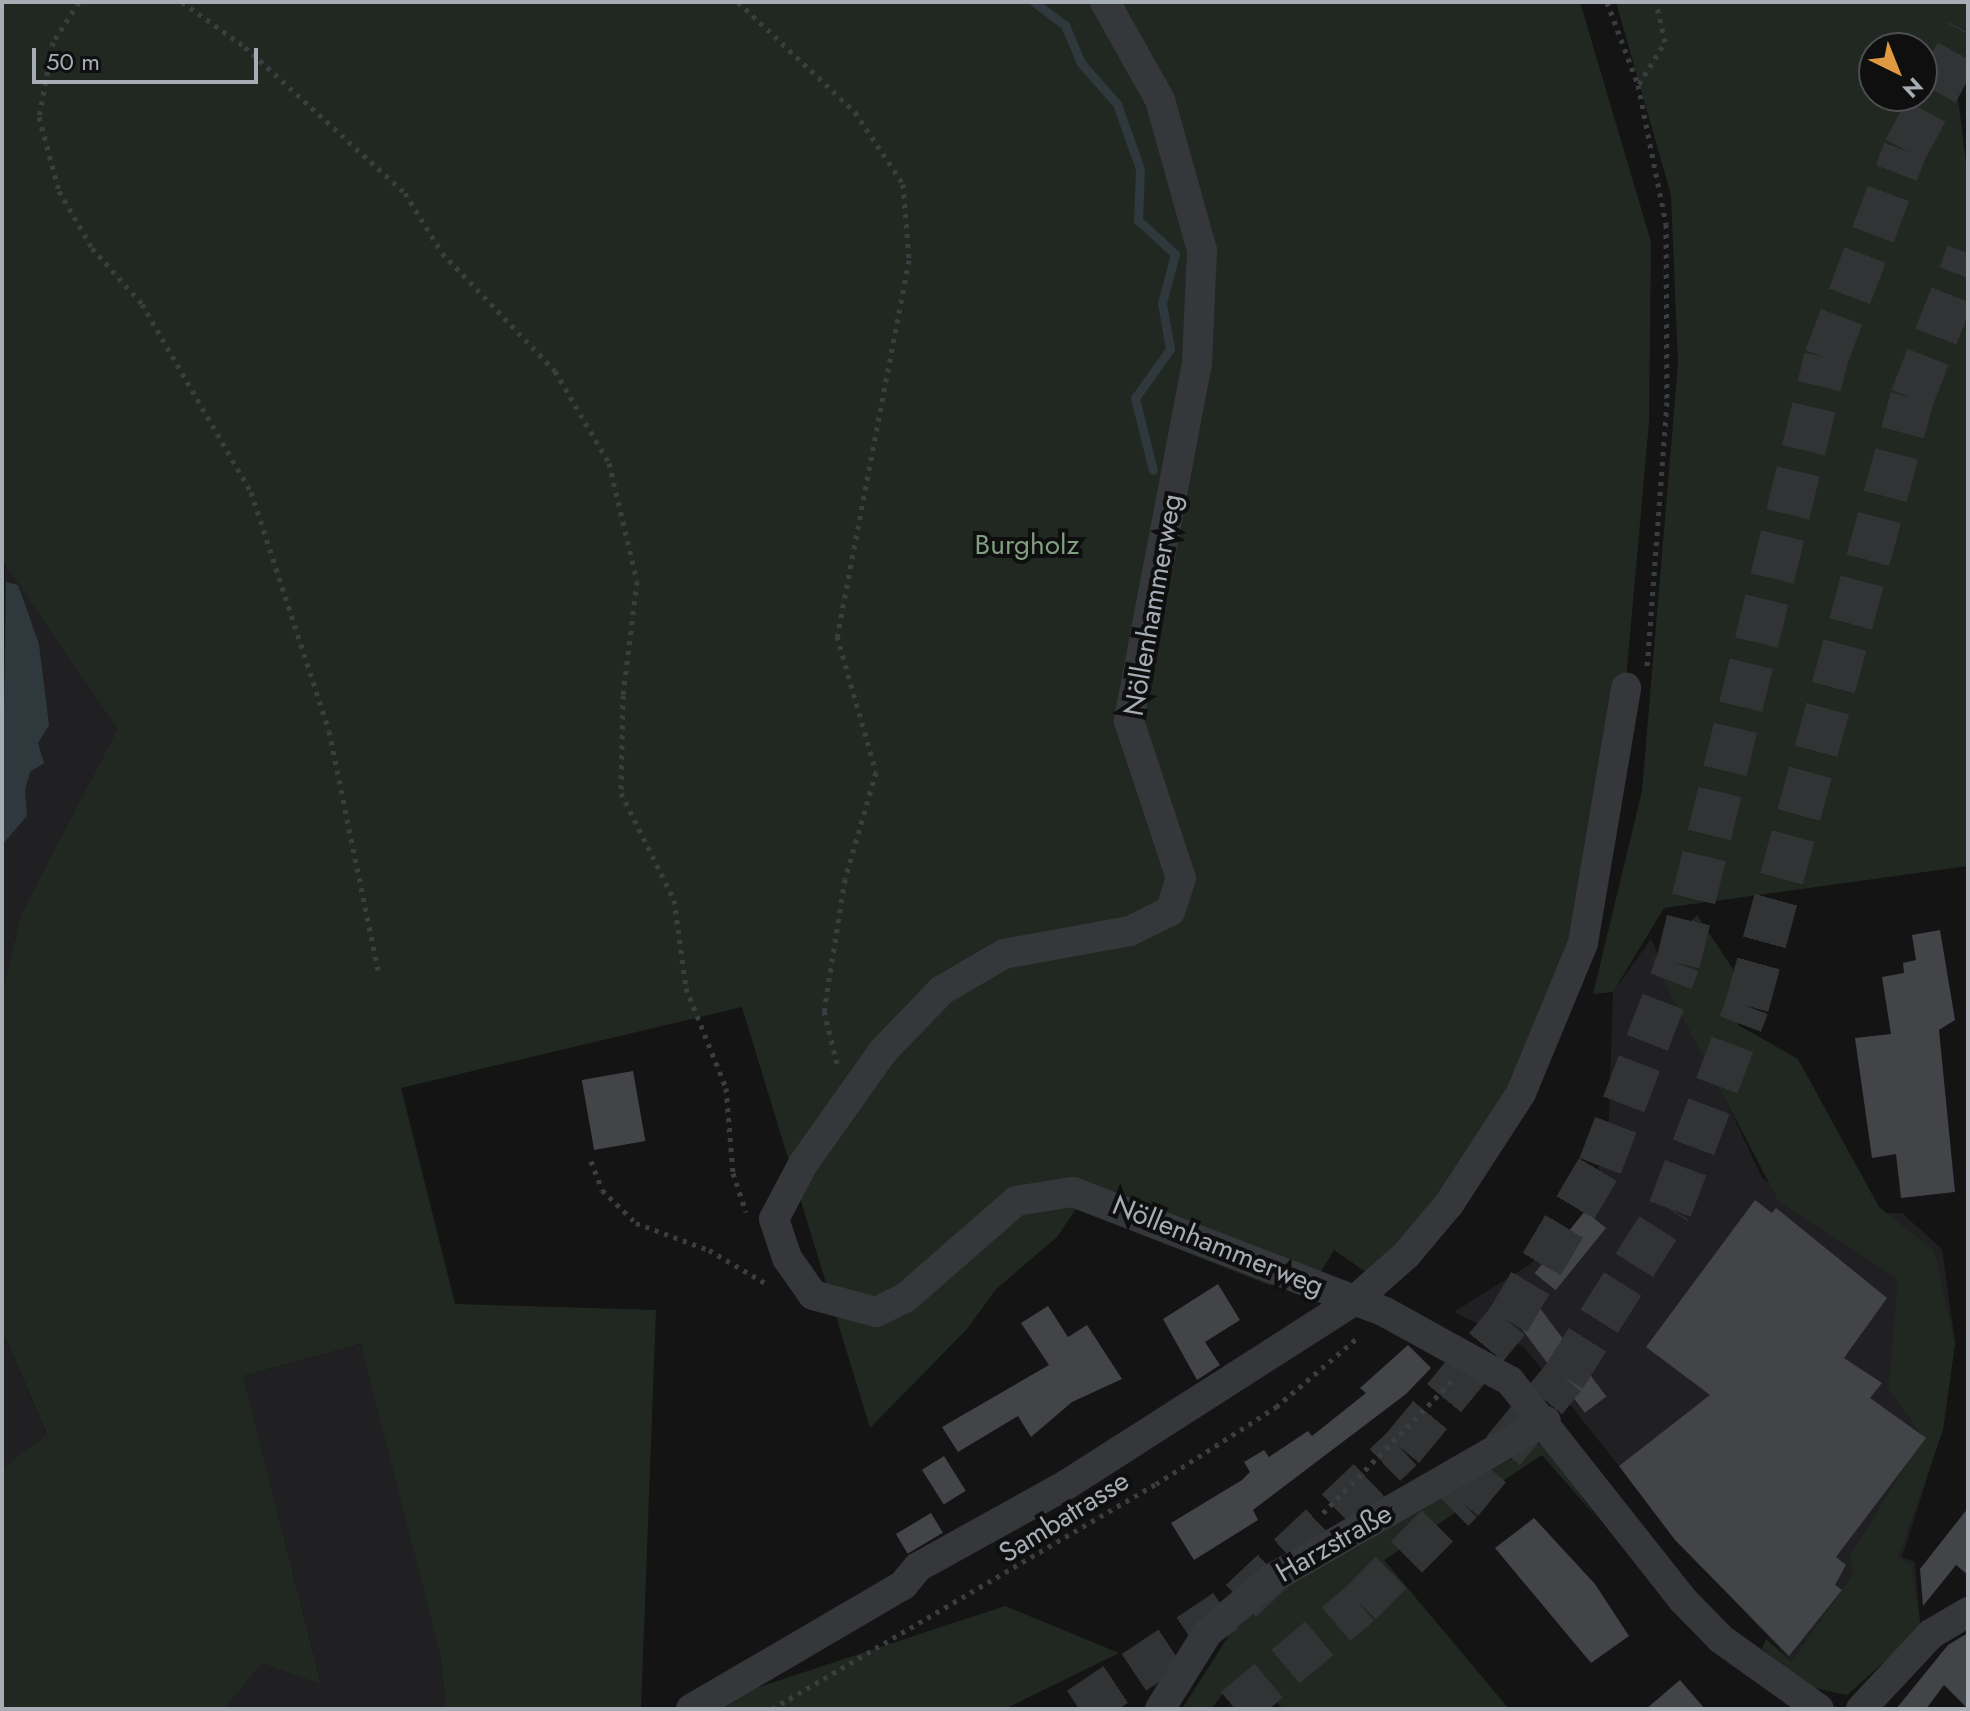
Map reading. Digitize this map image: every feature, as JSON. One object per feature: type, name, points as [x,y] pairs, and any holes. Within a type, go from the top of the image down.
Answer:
[{"type":"street","name":"Nöllenhammerweg","points":[[1105,2],[1160,100],[1202,250],[1197,363],[1129,721],[1181,878],[1170,911],[1130,931],[1004,954],[955,983],[883,1051],[847,1101],[774,1219],[808,1288],[846,1309],[876,1312],[905,1298],[1016,1201],[1073,1192],[1355,1300],[1510,1381],[1546,1421],[1682,1599],[1721,1639],[1818,1709]]},
{"type":"street","points":[[1355,1300],[1449,1204],[1521,1093],[1583,943],[1636,680]]},
{"type":"street","name":"Nöllenhammerweg","points":[[691,1709],[903,1585],[918,1567],[1066,1485],[1355,1300]]},
{"type":"street","name":"Harzstraße","points":[[1160,1709],[1208,1632],[1271,1579],[1546,1421]]},
{"type":"street","points":[[1861,1709],[1931,1634],[1968,1612]]},
{"type":"path","points":[[79,2],[53,42],[39,117],[59,191],[92,248],[142,304],[251,492],[329,731],[379,975]]},
{"type":"path","points":[[182,2],[245,47],[405,193],[442,253],[555,371],[609,463],[637,581],[623,695],[621,793],[674,900],[686,988],[726,1088],[733,1173],[748,1217],[774,1219]]},
{"type":"path","points":[[738,2],[855,112],[903,184],[909,260],[837,636],[876,772],[845,879],[824,1011],[847,1101]]},
{"type":"path","points":[[1607,2],[1638,85],[1666,224],[1670,323],[1636,680]]},
{"type":"path","points":[[1638,85],[1665,42],[1656,2]]},
{"type":"path","points":[[591,1161],[602,1190],[636,1223],[709,1250],[772,1288]]},
{"type":"path","name":"Sambatrasse","points":[[772,1709],[1156,1484],[1276,1407],[1361,1334]]},
{"type":"path","points":[[1315,1522],[1473,1359]]},
{"type":"shaded area","points":[[5,557],[119,729],[21,914],[2,994]]},
{"type":"shaded area","points":[[6,582],[18,585],[39,644],[49,725],[38,743],[44,763],[30,772],[25,790],[27,816],[2,845]]},
{"type":"shaded area","points":[[1651,939],[1762,1178],[1814,1213],[1902,1213],[1942,1249],[1955,1342],[1943,1428],[1902,1557],[1915,1562],[1920,1622],[1899,1620],[1799,1670],[1675,1536],[1524,1347],[1454,1312],[1529,1265],[1589,1212],[1609,1118],[1613,992]]},
{"type":"shaded area","points":[[2,1329],[47,1436],[2,1468]]},
{"type":"shaded area","points":[[362,1344],[440,1654],[446,1709],[224,1709],[262,1662],[321,1683],[243,1376]]},
{"type":"green space","name":"Burgholz","points":[[2,2],[1580,2],[1651,242],[1649,422],[1626,680],[1565,959],[1495,1127],[1373,1277],[1334,1250],[1317,1278],[1269,1285],[1076,1209],[1057,1237],[996,1289],[967,1329],[870,1428],[742,1007],[401,1088],[455,1304],[656,1310],[641,1709],[446,1709],[440,1654],[361,1344],[243,1376],[321,1684],[262,1663],[224,1709],[2,1709],[2,1468],[47,1435],[2,1329],[2,994],[21,914],[118,729],[2,560]]},
{"type":"green space","points":[[1616,2],[1968,2],[1968,69],[1957,90],[1968,179],[1968,866],[1664,908],[1613,992],[1593,994],[1642,791],[1678,364],[1671,195]]},
{"type":"green space","points":[[1697,915],[1733,969],[1738,1025],[1798,1059],[1879,1207],[1934,1251],[1955,1344],[1943,1430],[1898,1557],[1911,1565],[1921,1629],[1847,1695],[1810,1687],[1762,1649],[1766,1639],[1792,1662],[1853,1574],[1850,1556],[1923,1437],[1889,1389],[1898,1279],[1778,1200],[1652,959]]},
{"type":"green space","points":[[1542,1442],[1597,1518],[1542,1455],[1384,1560],[1509,1709],[1284,1709],[1252,1680],[1230,1685],[1211,1709],[1182,1709],[1237,1623],[1267,1594]]},
{"type":"green space","points":[[1005,1606],[1119,1653],[1005,1709],[692,1709]]},
{"type":"building","points":[[1940,930],[1955,1020],[1939,1030],[1955,1192],[1901,1198],[1896,1154],[1872,1158],[1855,1038],[1891,1034],[1882,977],[1904,973],[1903,963],[1916,960],[1912,935]]},
{"type":"building","points":[[633,1071],[645,1141],[594,1150],[582,1080]]},
{"type":"building","points":[[1755,1200],[1772,1213],[1776,1208],[1887,1298],[1844,1358],[1882,1383],[1870,1398],[1926,1438],[1836,1557],[1846,1565],[1835,1585],[1842,1590],[1789,1656],[1675,1540],[1619,1466],[1710,1395],[1646,1347]]},
{"type":"building","points":[[1585,1211],[1606,1228],[1556,1290],[1535,1273]]},
{"type":"building","points":[[1218,1284],[1240,1320],[1205,1342],[1220,1365],[1197,1380],[1163,1319]]},
{"type":"building","points":[[1536,1303],[1606,1396],[1585,1413],[1514,1319]]},
{"type":"building","points":[[1048,1306],[1068,1337],[1087,1325],[1122,1379],[1072,1402],[1031,1437],[1018,1416],[958,1452],[942,1427],[1049,1365],[1021,1323]]},
{"type":"building","points":[[1408,1345],[1431,1368],[1406,1394],[1253,1510],[1258,1520],[1194,1560],[1171,1523],[1242,1480],[1250,1472],[1244,1462],[1264,1450],[1269,1457],[1308,1431],[1312,1436],[1366,1393],[1360,1388]]},
{"type":"building","points":[[944,1456],[966,1491],[944,1505],[922,1470]]},
{"type":"building","points":[[1968,1508],[1968,1575],[1956,1565],[1923,1606],[1920,1569]]},
{"type":"building","points":[[931,1513],[943,1533],[908,1554],[896,1534]]},
{"type":"building","points":[[1534,1518],[1595,1584],[1629,1636],[1591,1663],[1495,1548]]},
{"type":"building","points":[[1968,1633],[1968,1709],[1944,1685],[1926,1709],[1896,1709],[1948,1645]]},
{"type":"building","points":[[1680,1680],[1705,1709],[1646,1709]]},
{"type":"waterway","points":[[1034,2],[1065,25],[1081,63],[1117,104],[1140,169],[1138,220],[1175,254],[1162,303],[1170,349],[1135,398],[1153,470]]},
{"type":"tunnel","points":[[1079,1709],[1241,1601],[1402,1449],[1508,1321],[1600,1166],[1678,963],[1826,358],[1905,150],[1968,33]]},
{"type":"tunnel","points":[[1235,1709],[1360,1604],[1461,1502],[1564,1377],[1670,1209],[1747,1006],[1912,398],[1968,254]]}]
